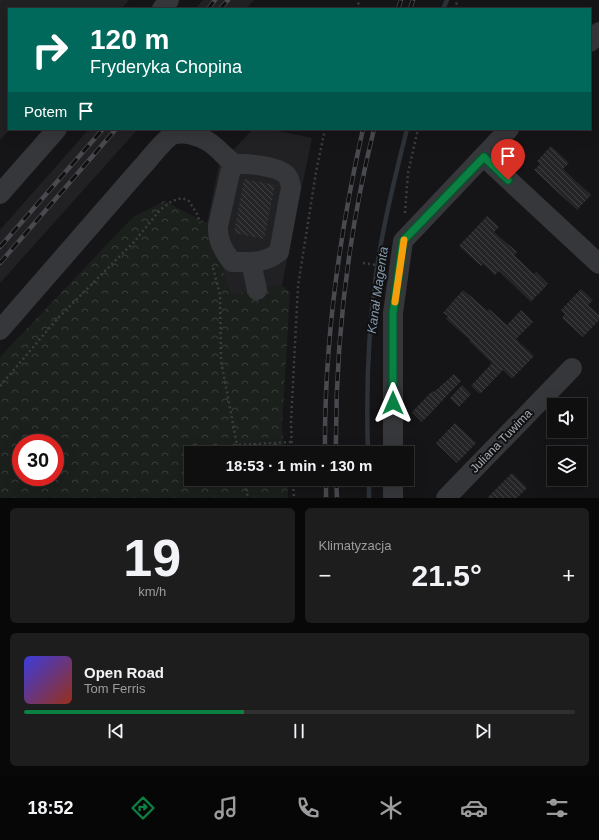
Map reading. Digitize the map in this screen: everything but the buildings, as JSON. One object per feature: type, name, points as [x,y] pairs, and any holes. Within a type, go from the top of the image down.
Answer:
[{"type":"street","points":[[163,8],[170,0]]},
{"type":"street","points":[[591,41],[599,32]]},
{"type":"street","points":[[0,194],[56,130]]},
{"type":"street","points":[[393,446],[393,313],[403,241],[508,130]]},
{"type":"street","points":[[0,330],[161,145],[172,135],[184,134],[198,137],[210,143],[235,165]]},
{"type":"street","points":[[484,157],[599,264]]},
{"type":"street","points":[[241,163],[272,168],[284,173],[290,180],[291,187],[279,252],[270,259],[251,262],[232,262],[224,251],[218,234],[218,226],[230,174],[235,165],[241,163]]},
{"type":"street","points":[[251,262],[257,290]]},
{"type":"street","name":"Juliana Tuwima","points":[[446,498],[572,368]]},
{"type":"street","points":[[393,486],[393,498]]},
{"type":"path","points":[[292,446],[291,422],[298,286],[316,172],[325,130]]},
{"type":"path","points":[[403,241],[408,173],[418,130]]},
{"type":"path","points":[[0,386],[58,318],[134,242],[150,222],[172,200],[182,198],[189,201],[197,214],[201,228]]},
{"type":"path","points":[[211,261],[220,295],[222,361],[237,445],[292,442]]},
{"type":"path","points":[[363,263],[386,267]]},
{"type":"path","points":[[245,486],[248,498]]},
{"type":"path","points":[[293,486],[294,498]]},
{"type":"shaded area","points":[[0,0],[129,0],[122,8],[8,8],[9,130],[0,140]]},
{"type":"shaded area","points":[[203,0],[254,0],[247,8],[196,8]]},
{"type":"shaded area","points":[[88,130],[137,130],[0,283],[0,230]]},
{"type":"shaded area","points":[[252,130],[273,130],[312,138],[282,285],[231,295],[207,223],[219,165]]},
{"type":"green space","points":[[164,201],[207,223],[231,295],[282,285],[290,292],[282,426],[283,446],[184,446],[184,486],[287,486],[288,498],[0,498],[0,357],[133,217]]},
{"type":"waterway","name":"Kanał Magenta","points":[[443,8],[447,0]]},
{"type":"waterway","name":"Kanał Magenta","points":[[368,446],[368,364],[373,296],[386,219],[407,130]]},
{"type":"waterway","name":"Kanał Magenta","points":[[369,486],[369,498]]},
{"type":"railway","points":[[209,8],[215,0]]},
{"type":"railway","points":[[221,8],[228,0]]},
{"type":"railway","points":[[398,8],[401,0]]},
{"type":"railway","points":[[410,8],[413,0]]},
{"type":"railway","points":[[0,247],[102,130]]},
{"type":"railway","points":[[0,263],[115,130]]},
{"type":"railway","points":[[325,446],[325,412],[330,331],[340,249],[354,169],[363,130]]},
{"type":"railway","points":[[336,446],[338,371],[345,290],[357,209],[374,130]]},
{"type":"railway","points":[[326,486],[326,498]]},
{"type":"railway","points":[[336,486],[337,498]]},
{"type":"slow traffic","points":[[395,302],[404,240]]},
{"type":"route","points":[[393,403],[393,313],[403,241],[484,157],[508,180]]}]
